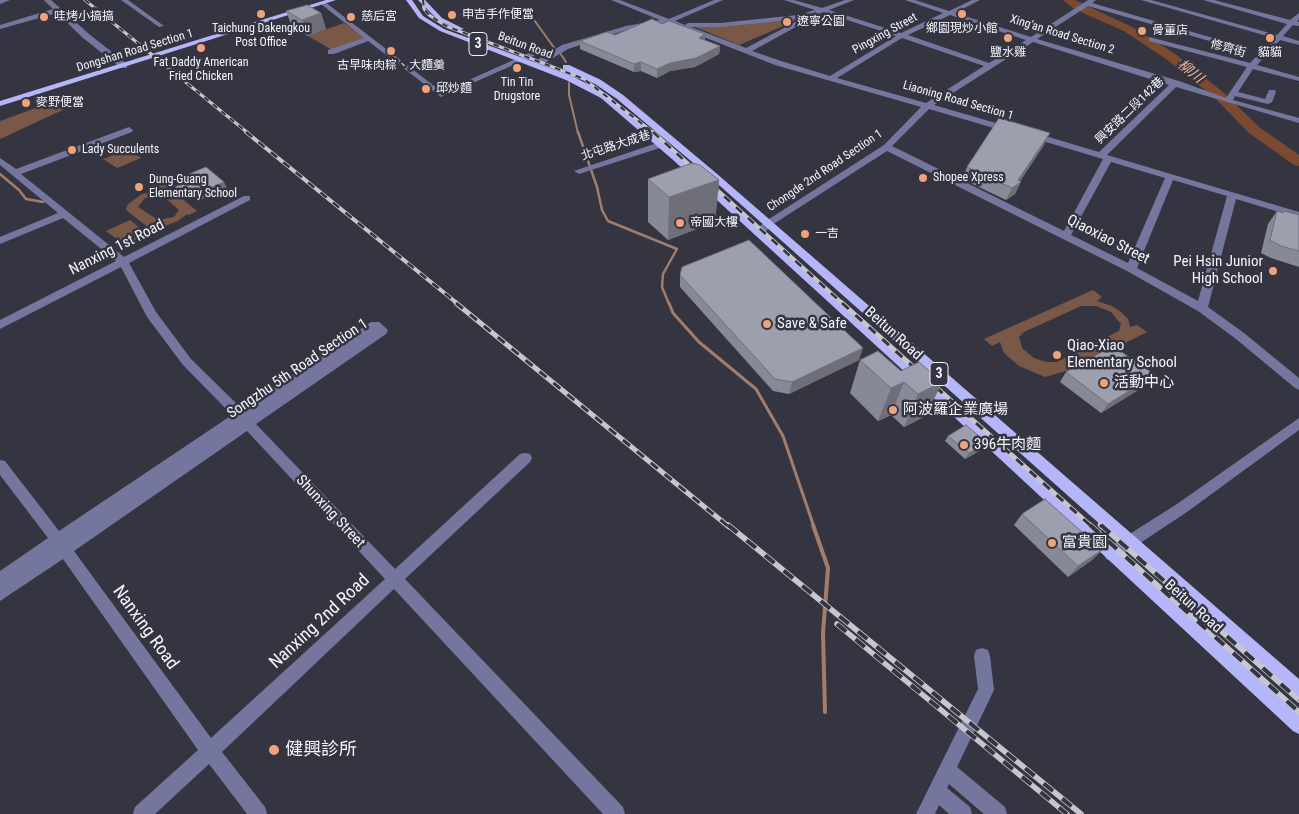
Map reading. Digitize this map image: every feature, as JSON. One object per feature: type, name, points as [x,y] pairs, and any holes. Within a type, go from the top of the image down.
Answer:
[{"type":"main road","name":"Dongshan Road Section 1","points":[[0,104],[333,0]]},
{"type":"main road","name":"Beitun Road","points":[[409,0],[415,11],[435,27],[522,60],[598,82],[620,97],[768,223],[1299,690]]},
{"type":"main road","name":"Beitun Road","points":[[421,0],[432,12],[448,24],[503,44]]},
{"type":"main road","name":"Beitun Road","points":[[522,51],[544,59],[604,96],[1005,455],[1299,725]]},
{"type":"street","points":[[0,2],[7,0]]},
{"type":"street","points":[[47,0],[62,8],[124,66]]},
{"type":"street","points":[[58,0],[62,8]]},
{"type":"street","points":[[124,0],[161,26]]},
{"type":"street","name":"Liaoning Road Section 1","points":[[614,0],[778,63],[1299,215]]},
{"type":"street","points":[[535,64],[557,52],[628,27],[669,21],[720,0]]},
{"type":"street","points":[[786,0],[902,35],[991,66]]},
{"type":"street","points":[[679,25],[720,25],[799,17],[851,0]]},
{"type":"street","name":"Xing’an Road Section 2","points":[[908,0],[1225,99]]},
{"type":"street","name":"Pingxing Street","points":[[831,78],[902,35],[977,0]]},
{"type":"street","points":[[1144,0],[1189,12],[1295,24]]},
{"type":"street","points":[[1176,22],[1202,0]]},
{"type":"street","points":[[1206,0],[1278,37],[1299,43]]},
{"type":"street","points":[[323,3],[442,95],[532,55]]},
{"type":"street","points":[[1085,5],[1176,22],[1219,44],[1208,55]]},
{"type":"street","name":"Chongde 2nd Road Section 1","points":[[758,233],[768,223],[887,147],[927,106],[1085,5]]},
{"type":"street","points":[[0,27],[62,8]]},
{"type":"street","points":[[746,51],[822,10]]},
{"type":"street","points":[[1225,99],[1234,93],[1251,67],[1278,37],[1295,24],[1299,15]]},
{"type":"street","points":[[331,52],[368,38]]},
{"type":"street","name":"修齊街","points":[[1152,39],[1251,67],[1298,78]]},
{"type":"street","points":[[107,42],[134,63]]},
{"type":"street","name":"興安路二段142巷","points":[[1066,236],[1104,157],[1176,84]]},
{"type":"street","points":[[1234,93],[1268,102],[1272,92]]},
{"type":"street","points":[[1225,99],[1299,121]]},
{"type":"street","points":[[14,173],[129,130]]},
{"type":"street","name":"北屯路大成巷","points":[[581,170],[660,145]]},
{"type":"street","name":"Qiaoxiao Street","points":[[887,147],[1131,269],[1202,308],[1240,336],[1299,385]]},
{"type":"street","name":"Shunxing Street","points":[[0,162],[122,262],[130,272],[151,314],[187,362],[616,814]]},
{"type":"street","points":[[1131,269],[1170,178]]},
{"type":"street","points":[[1202,308],[1232,196]]},
{"type":"street","name":"Nanxing 1st Road","points":[[0,325],[248,198]]},
{"type":"street","points":[[0,241],[64,214]]},
{"type":"street","name":"Songzhu 5th Road Section 1","points":[[0,594],[62,545],[244,420],[375,325],[382,331],[244,420]]},
{"type":"street","points":[[1111,554],[1182,508],[1299,423]]},
{"type":"street","name":"Nanxing 2nd Road","points":[[142,814],[525,458]]},
{"type":"street","name":"Nanxing Road","points":[[0,464],[62,545],[210,751],[258,814]]},
{"type":"street","name":"Songzhu 5th Road Section 1","points":[[0,579],[62,545]]},
{"type":"street","points":[[925,814],[986,690],[982,656]]},
{"type":"street","points":[[946,769],[998,814]]},
{"type":"street","points":[[936,790],[963,814]]},
{"type":"shaded area","points":[[795,21],[739,45],[693,26],[720,26]]},
{"type":"shaded area","points":[[344,23],[365,38],[332,50],[308,36]]},
{"type":"shaded area","points":[[58,100],[67,108],[0,139],[0,121]]},
{"type":"shaded area","points":[[131,150],[141,158],[117,168],[103,159]]},
{"type":"shaded area","points":[[158,179],[197,211],[162,227],[148,227],[126,210],[128,204],[142,194],[159,191],[149,183]],"holes":[[[162,195],[179,210],[174,217],[158,220],[138,207],[145,198]]]},
{"type":"shaded area","points":[[130,220],[147,234],[125,245],[106,231]]},
{"type":"shaded area","points":[[1093,290],[1102,297],[1097,301],[1112,306],[1121,312],[1128,319],[1130,327],[1137,325],[1147,332],[1076,368],[1045,377],[1019,366],[1004,353],[1000,342],[992,346],[984,339]],"holes":[[[1081,306],[1096,306],[1111,312],[1121,324],[1119,331],[1057,362],[1046,362],[1034,358],[1022,348],[1019,337],[1024,332]]]},
{"type":"building","points":[[307,5],[321,13],[302,20],[286,11]]},
{"type":"building","points":[[652,19],[662,24],[669,21],[705,34],[699,38],[720,46],[696,58],[670,63],[657,69],[641,62],[634,64],[580,41],[607,32],[615,35]]},
{"type":"building","points":[[999,118],[1050,133],[1018,180],[1021,182],[1012,188],[967,167]]},
{"type":"building","points":[[692,163],[700,165],[719,180],[669,197],[648,179]]},
{"type":"building","points":[[206,167],[224,182],[195,195],[189,190],[182,193],[175,187],[182,184],[177,179]]},
{"type":"building","points":[[1277,211],[1299,215],[1299,251],[1281,246],[1270,240]]},
{"type":"building","name":"Save & Safe","points":[[749,240],[863,348],[792,382],[775,379],[680,275],[682,267]]},
{"type":"building","name":"活動中心","points":[[1113,346],[1155,375],[1108,404],[1066,372]]},
{"type":"building","points":[[878,351],[901,371],[919,362],[942,382],[918,394],[904,382],[891,388],[860,360]]},
{"type":"building","points":[[966,425],[987,443],[969,453],[948,436]]},
{"type":"building","points":[[1045,499],[1102,550],[1078,566],[1022,514]]},
{"type":"waterway","name":"柳川","points":[[1068,0],[1078,7],[1128,29],[1170,56],[1219,95],[1254,130],[1299,162]]},
{"type":"waterway","points":[[532,17],[555,49]]},
{"type":"waterway","points":[[560,53],[566,62]]},
{"type":"waterway","points":[[569,83],[569,95],[578,133]]},
{"type":"waterway","points":[[578,132],[597,187],[602,210],[608,221],[677,249],[663,274],[662,287],[669,304]]},
{"type":"waterway","points":[[0,174],[19,190],[26,199],[43,202]]},
{"type":"waterway","points":[[669,303],[673,313],[699,342],[756,389],[783,436],[814,527]]},
{"type":"waterway","points":[[813,525],[828,568],[823,633],[825,712]]},
{"type":"railway","points":[[85,0],[248,133]]},
{"type":"railway","points":[[423,0],[424,9],[429,15],[446,26],[584,79],[654,133]]},
{"type":"railway","points":[[246,132],[458,304]]},
{"type":"railway","points":[[653,132],[843,304]]},
{"type":"railway","points":[[456,303],[729,527]]},
{"type":"railway","points":[[842,303],[1092,527]]},
{"type":"railway","points":[[728,525],[1081,814]]},
{"type":"railway","points":[[1090,525],[1299,712]]},
{"type":"railway","points":[[1101,525],[1299,700]]},
{"type":"railway","points":[[837,624],[1067,814]]},
{"type":"place","name":"Taichung Dakengkou Post Office","points":[[261,14]]},
{"type":"place","name":"鄉園現炒小館","points":[[962,14]]},
{"type":"place","name":"申吉手作便當","points":[[452,15]]},
{"type":"place","name":"哇烤小搞搞","points":[[44,17]]},
{"type":"place","name":"慈后宮","points":[[351,17]]},
{"type":"place","name":"遼寧公園","points":[[787,22]]},
{"type":"place","name":"骨董店","points":[[1142,31]]},
{"type":"place","name":"鹽水雞","points":[[1008,38]]},
{"type":"place","name":"貓貓","points":[[1270,38]]},
{"type":"place","name":"Fat Daddy American Fried Chicken","points":[[201,48]]},
{"type":"place","name":"古早味肉粽、大麵羹","points":[[391,51]]},
{"type":"place","name":"Tin Tin Drugstore","points":[[517,68]]},
{"type":"place","name":"邱炒麵","points":[[426,89]]},
{"type":"place","name":"麥野便當","points":[[26,103]]},
{"type":"place","name":"Lady Succulents","points":[[72,150]]},
{"type":"place","name":"Shopee Xpress","points":[[923,178]]},
{"type":"place","name":"Dung-Guang Elementary School","points":[[139,187]]},
{"type":"place","name":"帝國大樓","points":[[680,223]]},
{"type":"place","name":"一吉","points":[[805,234]]},
{"type":"place","name":"Pei Hsin Junior High School","points":[[1273,271]]},
{"type":"place","name":"Save & Safe","points":[[767,324]]},
{"type":"place","name":"Qiao-Xiao Elementary School","points":[[1057,355]]},
{"type":"place","name":"活動中心","points":[[1104,383]]},
{"type":"place","name":"阿波羅企業廣場","points":[[893,410]]},
{"type":"place","name":"396牛肉麵","points":[[964,445]]},
{"type":"place","name":"富貴園","points":[[1052,543]]},
{"type":"place","name":"健興診所","points":[[274,750]]}]
